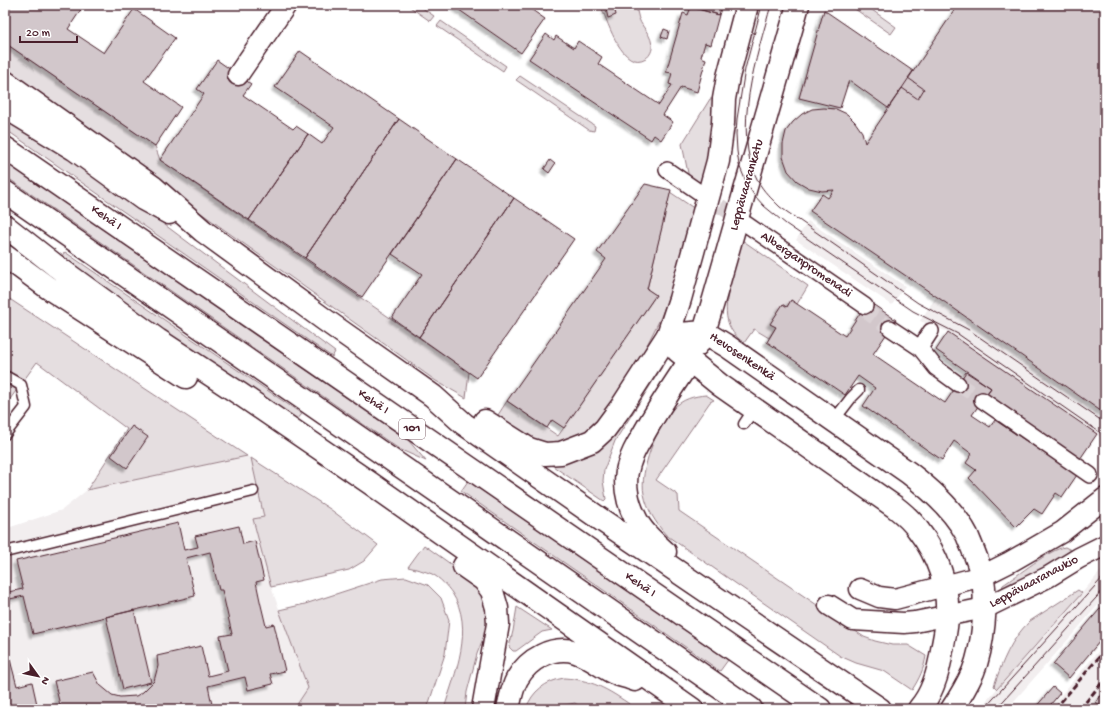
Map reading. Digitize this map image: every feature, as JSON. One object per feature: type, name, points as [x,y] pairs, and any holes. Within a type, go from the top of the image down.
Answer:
[{"type":"main road","points":[[433,396],[470,412],[529,449],[545,454],[561,453],[592,441],[605,429],[622,406],[668,335],[680,299],[718,162],[725,92],[734,51],[747,5]]},
{"type":"main road","name":"Leppävaarankatu","points":[[700,586],[649,536],[635,518],[628,497],[626,483],[628,465],[648,426],[689,362],[704,332],[798,5]]},
{"type":"main road","points":[[5,82],[153,187],[203,231],[325,320],[433,396],[464,424],[879,709]]},
{"type":"main road","points":[[5,107],[74,149],[143,199],[203,231]]},
{"type":"main road","name":"Kehä I","points":[[5,148],[820,709]]},
{"type":"main road","points":[[5,192],[751,709]]},
{"type":"main road","points":[[5,226],[56,266],[158,340],[370,483],[692,709]]},
{"type":"main road","points":[[5,256],[47,287],[234,406],[313,444]]},
{"type":"main road","name":"Hevosenkenkä","points":[[668,335],[704,332],[727,346],[909,473],[930,489],[950,511],[966,535],[982,576],[985,608],[982,634],[974,670],[966,687],[952,709]]},
{"type":"main road","points":[[668,335],[678,351],[749,417],[874,492],[908,518],[919,530],[927,542],[945,585],[947,616],[934,684],[919,709]]},
{"type":"main road","points":[[430,526],[457,561],[484,580],[492,591],[497,608],[498,624],[483,709]]},
{"type":"main road","points":[[508,709],[516,680],[527,665],[540,656],[553,651],[564,650],[576,652],[615,673],[662,688]]},
{"type":"street","points":[[238,75],[286,5]]},
{"type":"street","points":[[667,170],[699,192]]},
{"type":"street","name":"Alberganpromenadi","points":[[746,224],[865,306]]},
{"type":"street","points":[[890,328],[920,348],[936,368],[958,384]]},
{"type":"street","points":[[920,348],[932,331]]},
{"type":"street","points":[[982,400],[1090,475]]},
{"type":"street","points":[[904,623],[863,595],[860,589],[879,597],[895,599],[982,576],[1010,562],[1062,532],[1105,498]]},
{"type":"street","points":[[1062,532],[1078,551],[1079,558]]},
{"type":"street","name":"Leppävaaranaukio","points":[[829,605],[853,620],[904,623],[985,608],[1048,577],[1079,558],[1105,545]]},
{"type":"lane","points":[[5,376],[21,384],[26,407],[5,434]]},
{"type":"lane","points":[[834,420],[859,390]]},
{"type":"lane","points":[[5,552],[253,491]]},
{"type":"shaded area","points":[[407,5],[418,5],[434,16],[430,21]]},
{"type":"shaded area","points":[[637,5],[637,12],[641,23],[651,40],[652,50],[646,58],[638,60],[630,58],[624,52],[612,34],[602,9]]},
{"type":"shaded area","points":[[853,5],[865,5],[896,27],[891,34],[852,7]]},
{"type":"shaded area","points":[[441,21],[506,66],[503,71],[437,26]]},
{"type":"shaded area","points":[[5,43],[155,146],[160,160],[469,372],[466,398],[436,381],[5,73]]},
{"type":"shaded area","points":[[520,76],[595,126],[594,131],[589,130],[516,80]]},
{"type":"shaded area","points":[[710,99],[714,99],[712,141],[701,186],[689,178],[682,144]]},
{"type":"shaded area","points":[[5,116],[60,149],[165,225],[335,352],[332,357],[5,129]]},
{"type":"shaded area","points":[[5,162],[408,440],[426,461],[399,449],[5,176]]},
{"type":"shaded area","points":[[670,192],[695,209],[673,285],[661,317],[635,369],[609,409],[584,436],[555,444],[533,441],[496,418],[507,401],[558,436],[656,295],[647,289]]},
{"type":"shaded area","points":[[808,221],[905,286],[892,305],[796,240]]},
{"type":"shaded area","points":[[742,240],[808,286],[797,304],[791,300],[787,307],[783,304],[771,324],[776,327],[769,338],[754,329],[744,343],[731,329],[726,312],[732,276]]},
{"type":"shaded area","points":[[65,252],[302,414],[296,421],[217,371],[60,258]]},
{"type":"shaded area","points":[[5,296],[247,456],[87,490],[127,429],[37,362],[5,406]]},
{"type":"shaded area","points":[[936,297],[1105,414],[1105,440],[948,332],[920,321]]},
{"type":"shaded area","points":[[659,364],[662,367],[615,441],[604,470],[603,481],[606,499],[604,501],[547,462],[570,459]]},
{"type":"shaded area","points":[[706,395],[714,400],[710,402],[656,480],[678,495],[679,511],[864,637],[892,645],[908,645],[926,656],[921,674],[912,690],[884,671],[856,663],[840,656],[666,535],[652,516],[645,500],[643,485],[647,462],[655,437],[667,416],[680,403],[697,396]]},
{"type":"shaded area","points":[[247,456],[251,458],[264,517],[253,519],[271,587],[308,688],[294,709],[5,709],[5,529],[62,510],[87,490]]},
{"type":"shaded area","points":[[251,458],[330,509],[378,545],[364,561],[349,570],[271,587],[253,519],[264,517]]},
{"type":"shaded area","points":[[468,481],[728,660],[720,671],[461,491]]},
{"type":"shaded area","points":[[424,545],[466,575],[481,592],[487,606],[487,628],[477,654],[467,692],[465,709],[444,709],[461,651],[462,621],[459,607],[452,593],[438,578],[432,574],[408,567]]},
{"type":"shaded area","points":[[1065,547],[1071,550],[1071,553],[1029,579],[1002,588],[1003,585],[1042,558]]},
{"type":"shaded area","points":[[1105,566],[1105,597],[1007,709],[979,709],[1082,593]]},
{"type":"shaded area","points":[[406,577],[428,585],[441,598],[449,620],[445,654],[427,709],[294,709],[308,688],[279,610],[305,604],[382,579]]},
{"type":"shaded area","points":[[1078,590],[1082,593],[997,689],[994,686],[1000,668],[1017,635],[1030,621]]},
{"type":"shaded area","points":[[517,607],[552,630],[542,632],[516,651],[513,651],[509,647]]},
{"type":"shaded area","points":[[1105,643],[1105,709],[1049,709],[1062,694]]},
{"type":"shaded area","points":[[564,678],[594,684],[611,692],[637,709],[583,709],[575,703],[555,707],[553,709],[526,709],[532,697],[540,688],[557,679]]},
{"type":"shaded area","points":[[575,703],[583,709],[553,709],[555,707]]},
{"type":"building","points":[[5,5],[84,5],[68,29],[104,53],[134,9],[175,38],[144,81],[181,107],[155,146],[5,43]]},
{"type":"building","points":[[452,5],[525,5],[545,19],[521,53]]},
{"type":"building","points":[[686,5],[722,5],[719,15]]},
{"type":"building","points":[[958,5],[1105,5],[1105,414],[946,303],[810,211],[822,194],[828,198],[834,190],[822,191],[809,188],[797,181],[788,171],[783,157],[783,144],[786,131],[802,114],[812,109],[836,109],[847,114],[862,132],[865,143]]},
{"type":"building","points":[[614,7],[616,15],[608,18],[606,9]]},
{"type":"building","points":[[691,7],[719,15],[711,45],[705,43],[701,57],[706,59],[697,92],[681,87],[663,115],[673,122],[661,140],[654,135],[651,140],[529,59],[546,34],[554,40],[556,36],[574,48],[578,41],[602,57],[598,64],[659,105],[672,85],[669,84],[672,73],[666,72],[683,13],[688,15]]},
{"type":"building","points":[[824,10],[913,71],[908,78],[924,89],[918,99],[902,88],[888,108],[849,80],[840,108],[799,98]]},
{"type":"building","points":[[664,29],[669,31],[667,39],[661,37]]},
{"type":"building","points":[[300,51],[399,119],[305,258],[249,220],[308,134],[322,144],[334,127],[275,87]]},
{"type":"building","points":[[217,60],[251,84],[243,95],[293,129],[296,126],[308,134],[249,220],[160,160],[204,94],[197,89]]},
{"type":"building","points":[[399,119],[457,159],[362,297],[305,258]]},
{"type":"building","points":[[457,159],[514,198],[419,337],[392,318],[422,274],[392,254]]},
{"type":"building","points":[[550,160],[555,164],[549,173],[544,169]]},
{"type":"building","points":[[645,184],[671,190],[647,289],[656,295],[564,428],[552,420],[547,428],[507,401],[606,259],[597,252]]},
{"type":"building","points":[[514,198],[574,239],[477,378],[419,337]]},
{"type":"building","points":[[791,300],[845,336],[868,301],[896,320],[873,354],[945,403],[966,372],[991,388],[972,415],[990,427],[995,420],[1077,475],[1062,497],[1056,493],[1042,514],[1034,509],[1016,527],[969,478],[976,470],[966,463],[972,454],[954,441],[942,460],[863,406],[875,388],[858,376],[845,395],[767,342],[776,327],[770,324],[783,304],[787,307]]},
{"type":"building","points":[[948,332],[1097,434],[1080,459],[986,394],[991,388],[936,350]]},
{"type":"building","points":[[132,426],[148,437],[127,468],[111,456]]},
{"type":"building","points":[[178,523],[184,550],[198,547],[195,536],[239,526],[243,544],[255,541],[264,580],[256,582],[260,601],[266,626],[274,624],[285,671],[270,674],[273,684],[248,690],[245,677],[208,686],[213,709],[61,709],[54,681],[93,672],[100,685],[112,695],[120,697],[136,696],[143,692],[154,681],[158,666],[157,656],[201,646],[208,676],[228,671],[220,636],[232,634],[222,590],[219,590],[210,552],[186,558],[195,596],[33,634],[24,596],[5,600],[5,579],[8,592],[23,589],[16,561]]},
{"type":"building","points":[[1105,603],[1105,635],[1069,678],[1053,664]]},
{"type":"building","points":[[134,610],[151,682],[123,689],[106,617]]},
{"type":"building","points":[[5,622],[9,640],[5,641]]},
{"type":"building","points":[[5,641],[17,686],[32,682],[38,709],[5,709]]},
{"type":"building","points":[[1053,687],[1060,693],[1047,709],[1034,709]]},
{"type":"building","points":[[1105,691],[1105,709],[1096,702]]},
{"type":"tunnel","points":[[701,193],[744,222]]},
{"type":"tunnel","points":[[865,306],[871,315],[890,328]]},
{"type":"tunnel","points":[[958,384],[982,400]]},
{"type":"tram line","points":[[762,5],[745,69],[736,134],[739,165],[747,184],[754,195],[764,206],[786,224],[913,311],[958,334],[1105,436]]},
{"type":"tram line","points":[[771,5],[754,70],[749,94],[747,117],[747,140],[750,161],[758,181],[765,192],[780,207],[918,303],[969,330],[1105,423]]},
{"type":"tram line","points":[[984,709],[1105,575]]},
{"type":"tram line","points":[[996,709],[1105,588]]},
{"type":"railway","points":[[1055,709],[1105,650]]},
{"type":"railway","points":[[1080,709],[1105,679]]}]
